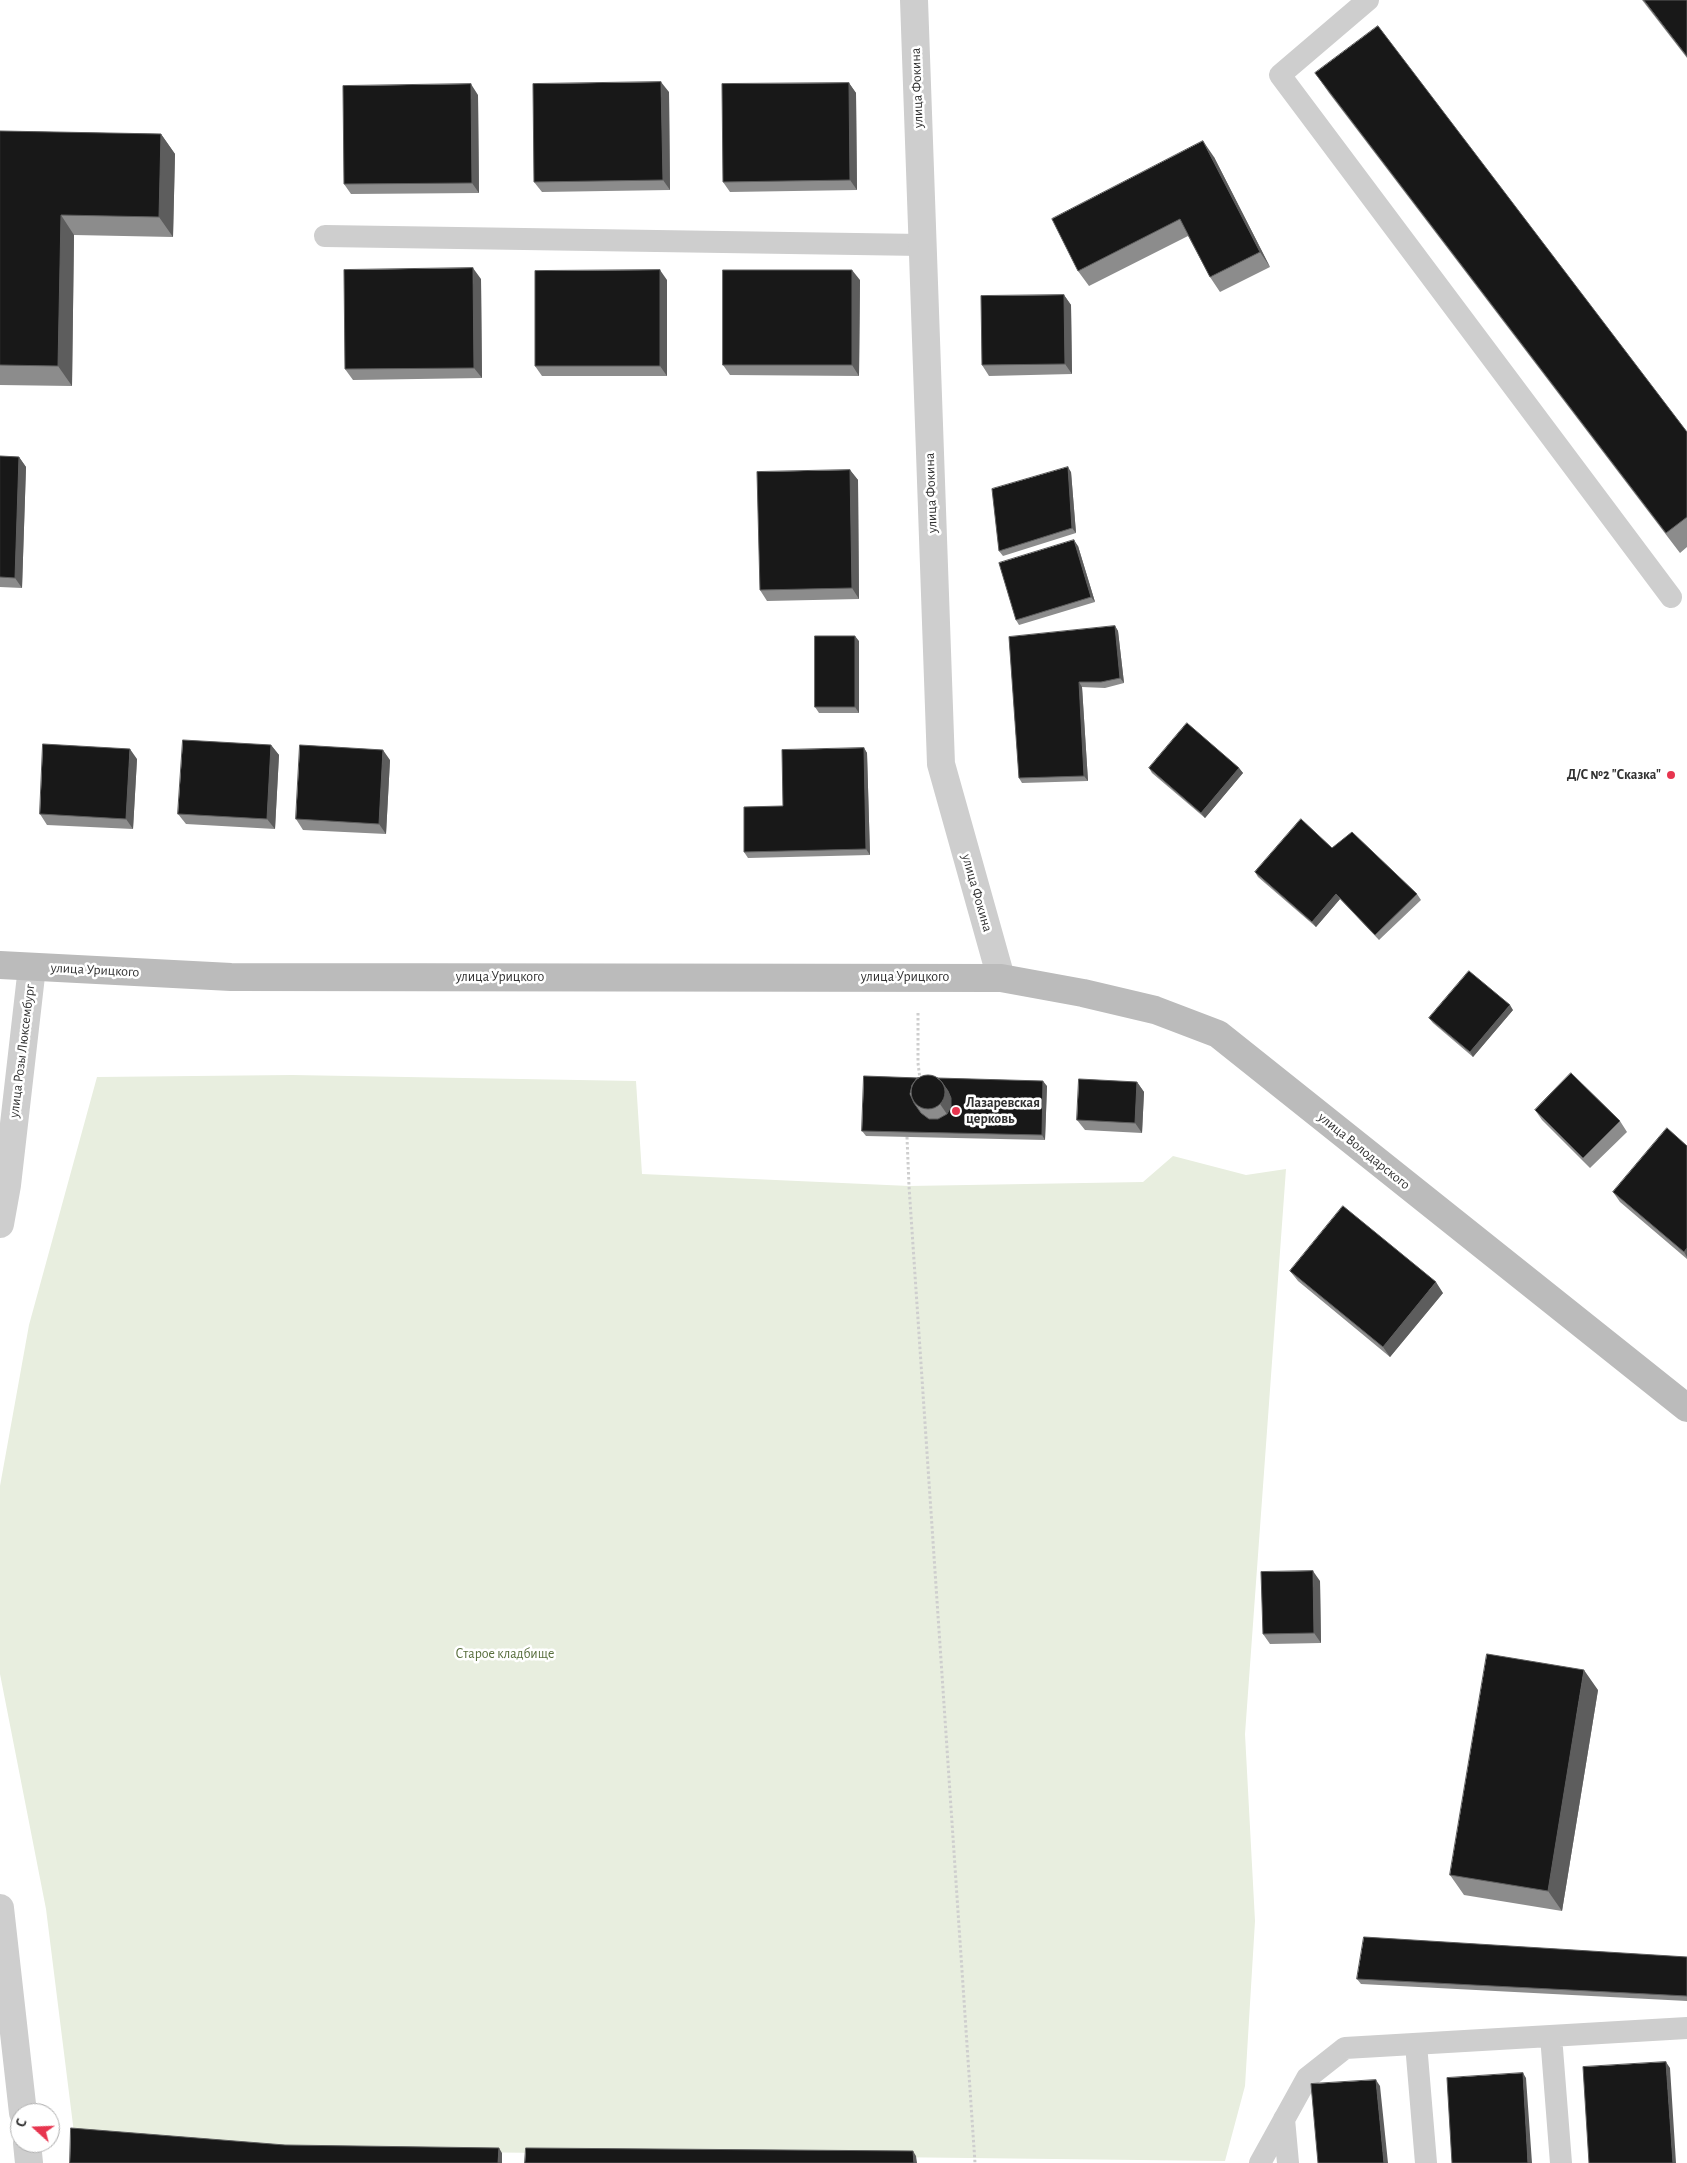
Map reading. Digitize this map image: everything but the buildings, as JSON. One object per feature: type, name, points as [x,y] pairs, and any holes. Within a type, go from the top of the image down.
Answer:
[{"type":"street","name":"улица Фокина","points":[[914,0],[941,764],[1001,978]]},
{"type":"street","name":"улица Урицкого","points":[[0,966],[231,977],[1001,978]]},
{"type":"street","name":"улица Розы Люксембург","points":[[0,1224],[7,1185],[32,967]]},
{"type":"street","name":"улица Володарского","points":[[1001,978],[1083,992],[1155,1010],[1218,1034],[1687,1408]]},
{"type":"street","points":[[0,1908],[22,2103]]},
{"type":"lane","points":[[1368,0],[1280,75],[1671,597]]},
{"type":"lane","points":[[325,236],[922,245]]},
{"type":"lane","points":[[1260,2163],[1307,2078],[1345,2048],[1687,2028]]},
{"type":"lane","points":[[1551,2036],[1561,2163]]},
{"type":"lane","points":[[1416,2044],[1426,2163]]},
{"type":"lane","points":[[1284,2119],[1288,2163]]},
{"type":"path","points":[[918,977],[918,1063],[921,1083]]},
{"type":"path","points":[[907,1137],[909,1196],[976,2163]]},
{"type":"green space","name":"Старое кладбище","points":[[292,1075],[636,1081],[642,1174],[909,1186],[1143,1182],[1173,1156],[1246,1175],[1286,1169],[1245,1734],[1255,1921],[1245,2086],[1225,2161],[288,2150],[74,2133],[46,1909],[0,1674],[0,1486],[29,1325],[97,1077]]},
{"type":"place","name":"Д/С №2 \"Сказка\"","points":[[1671,775]]},
{"type":"place","name":"Лазаревская церковь","points":[[956,1111]]}]
